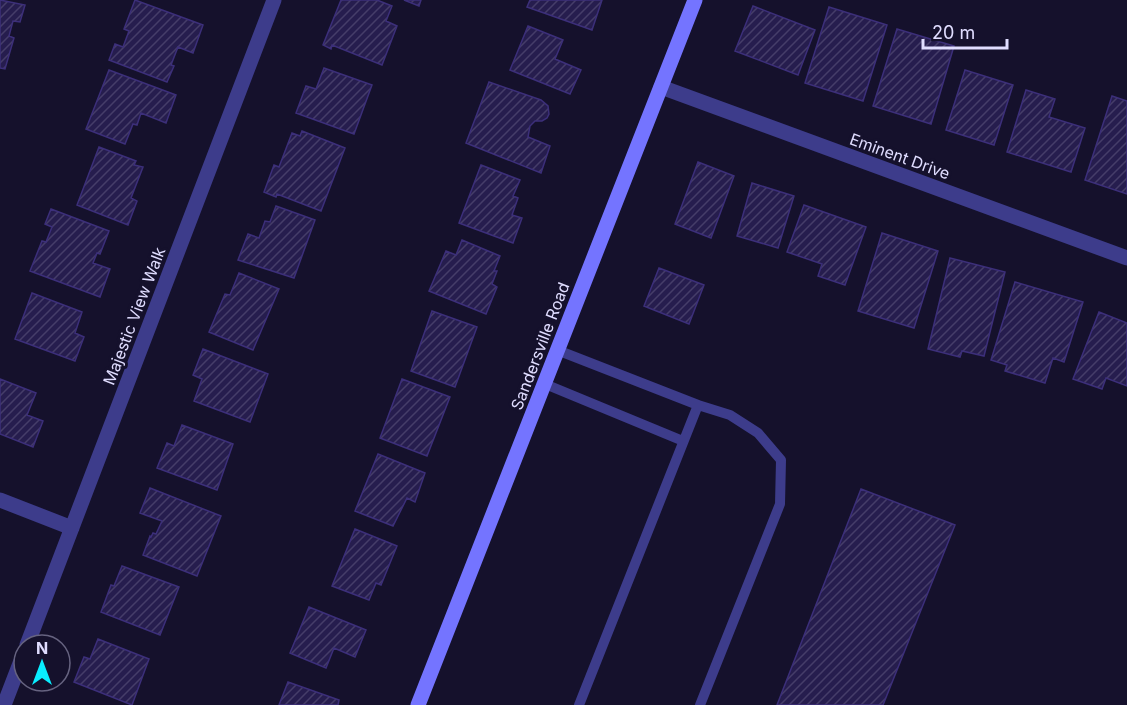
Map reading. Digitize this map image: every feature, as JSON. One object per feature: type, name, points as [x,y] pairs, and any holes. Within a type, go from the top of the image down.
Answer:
[{"type":"street","name":"Majestic View Walk","points":[[32,633],[274,0]]},
{"type":"street","name":"Sandersville Road","points":[[418,705],[695,0]]},
{"type":"street","name":"Eminent Drive","points":[[661,87],[1127,258]]},
{"type":"street","points":[[0,500],[72,528]]},
{"type":"street","points":[[4,705],[12,684]]},
{"type":"lane","points":[[557,350],[698,405],[730,415],[759,433],[781,459],[780,504],[700,705]]},
{"type":"lane","points":[[545,384],[683,441]]},
{"type":"lane","points":[[579,705],[698,405]]},
{"type":"building","points":[[0,0],[25,5],[20,22],[13,21],[9,36],[14,38],[5,69],[0,68]]},
{"type":"building","points":[[135,0],[203,25],[193,53],[178,47],[171,65],[174,66],[167,82],[109,60],[115,44],[123,47],[129,31],[124,29]]},
{"type":"building","points":[[341,0],[377,0],[392,6],[386,21],[397,26],[382,65],[332,45],[331,49],[323,45]]},
{"type":"building","points":[[404,0],[421,0],[419,6]]},
{"type":"building","points":[[530,0],[602,0],[592,30],[527,7]]},
{"type":"building","points":[[753,6],[815,30],[798,75],[735,51]]},
{"type":"building","points":[[829,7],[887,25],[863,101],[805,83]]},
{"type":"building","points":[[528,26],[563,40],[555,59],[581,70],[570,94],[510,70]]},
{"type":"building","points":[[897,29],[954,46],[931,124],[873,106]]},
{"type":"building","points":[[324,68],[372,85],[354,134],[296,113],[306,86],[316,89]]},
{"type":"building","points":[[109,70],[176,95],[166,123],[141,113],[137,125],[133,124],[125,144],[86,129]]},
{"type":"building","points":[[965,70],[1013,85],[994,145],[946,130]]},
{"type":"building","points":[[489,82],[541,100],[548,106],[547,118],[535,121],[530,126],[528,137],[550,146],[541,173],[466,143]]},
{"type":"building","points":[[1026,90],[1055,99],[1049,117],[1085,128],[1071,172],[1007,152]]},
{"type":"building","points":[[1112,96],[1127,101],[1127,194],[1085,180]]},
{"type":"building","points":[[302,131],[345,148],[321,211],[277,194],[276,197],[264,192],[274,165],[279,167],[292,133],[300,136]]},
{"type":"building","points":[[99,147],[136,161],[134,165],[143,167],[131,198],[137,201],[128,225],[77,205]]},
{"type":"building","points":[[698,162],[734,176],[711,238],[675,224]]},
{"type":"building","points":[[481,165],[520,180],[513,196],[518,198],[512,215],[522,218],[513,243],[459,223]]},
{"type":"building","points":[[752,183],[794,196],[778,248],[737,236]]},
{"type":"building","points":[[804,205],[866,227],[845,285],[818,276],[822,264],[787,252]]},
{"type":"building","points":[[276,206],[315,220],[294,278],[238,260],[248,234],[259,238],[265,221],[270,222]]},
{"type":"building","points":[[51,209],[109,231],[100,254],[97,253],[93,263],[110,269],[100,297],[30,271],[42,241],[46,242],[52,227],[45,224]]},
{"type":"building","points":[[882,233],[938,251],[914,328],[858,311]]},
{"type":"building","points":[[462,240],[500,256],[492,284],[497,287],[486,314],[429,291],[446,251],[456,255]]},
{"type":"building","points":[[950,258],[1005,272],[984,356],[962,351],[960,357],[928,349]]},
{"type":"building","points":[[659,268],[704,285],[689,324],[644,306]]},
{"type":"building","points":[[239,273],[279,289],[253,350],[209,332],[225,294],[230,295]]},
{"type":"building","points":[[1015,282],[1083,302],[1064,362],[1053,358],[1045,383],[1005,371],[1007,365],[991,360]]},
{"type":"building","points":[[32,293],[82,312],[75,333],[84,337],[75,361],[15,339]]},
{"type":"building","points":[[432,311],[477,327],[455,387],[411,371]]},
{"type":"building","points":[[1099,312],[1127,323],[1127,386],[1106,378],[1102,389],[1073,379]]},
{"type":"building","points":[[203,349],[268,374],[250,422],[194,401],[202,379],[193,375]]},
{"type":"building","points":[[0,379],[36,393],[27,415],[43,421],[33,447],[0,434]]},
{"type":"building","points":[[402,379],[450,397],[427,456],[380,438]]},
{"type":"building","points":[[182,425],[233,444],[217,490],[157,468],[167,443],[174,446]]},
{"type":"building","points":[[378,454],[425,473],[415,502],[407,498],[393,526],[355,511]]},
{"type":"building","points":[[150,488],[221,516],[197,576],[143,555],[150,536],[153,533],[156,534],[162,521],[140,513]]},
{"type":"building","points":[[861,489],[955,525],[883,705],[777,705]]},
{"type":"building","points":[[355,529],[397,546],[381,585],[376,583],[369,600],[332,586]]},
{"type":"building","points":[[122,566],[179,587],[160,635],[101,612],[111,585],[114,586]]},
{"type":"building","points":[[309,607],[366,630],[355,657],[334,648],[326,668],[290,653]]},
{"type":"building","points":[[98,639],[149,659],[132,705],[74,682],[84,657],[90,659]]},
{"type":"building","points":[[288,682],[339,700],[338,705],[279,705]]}]
